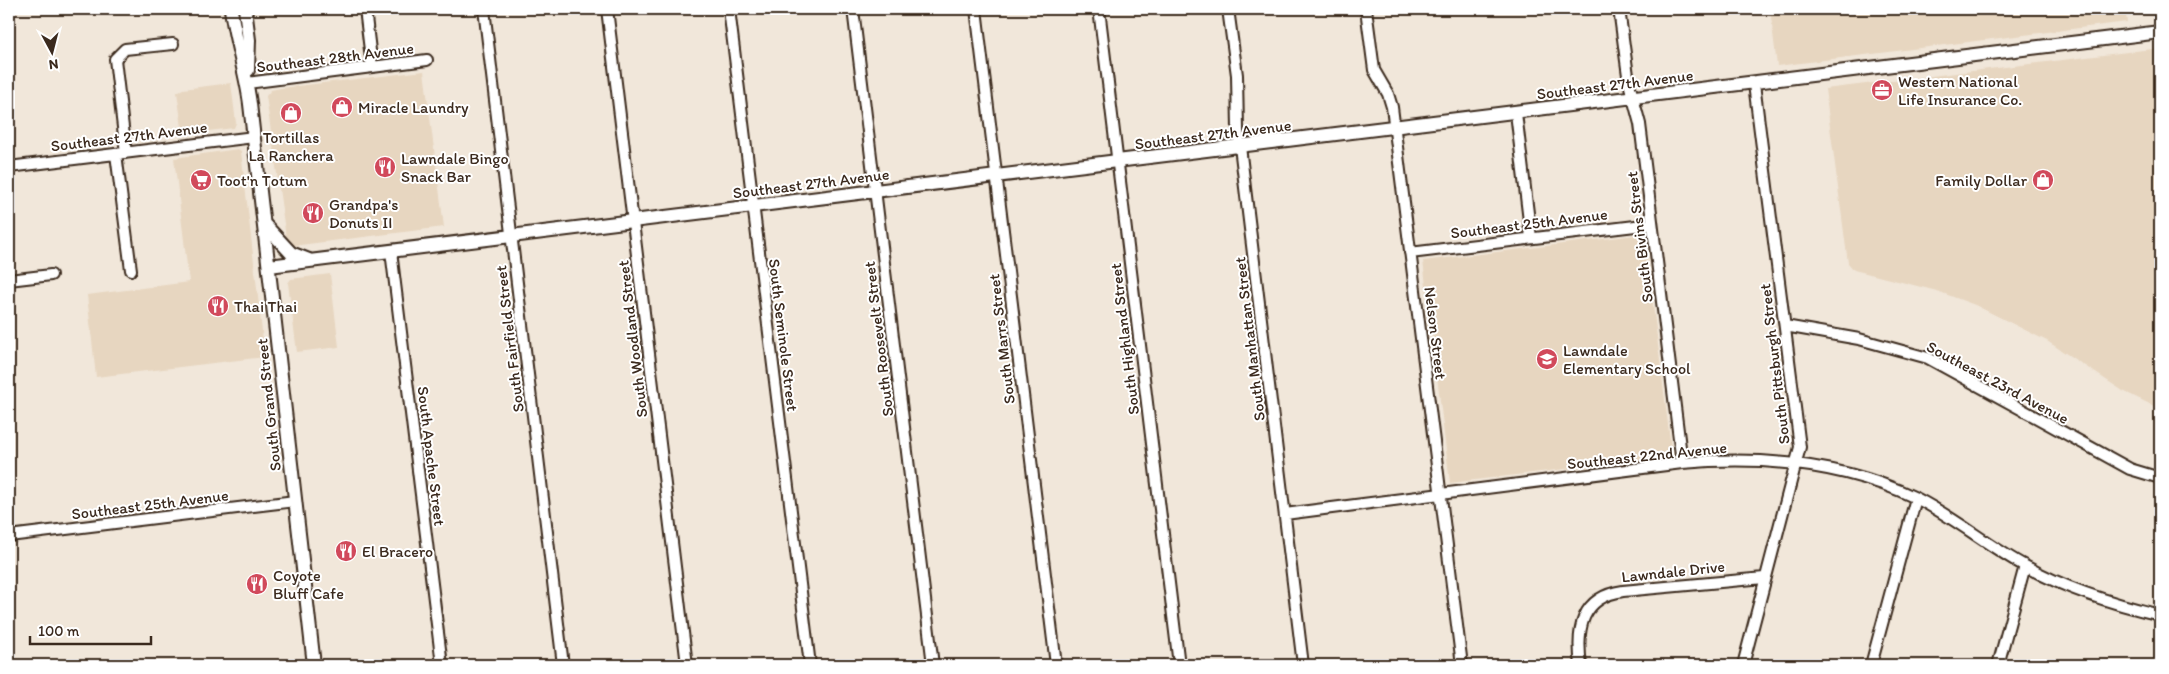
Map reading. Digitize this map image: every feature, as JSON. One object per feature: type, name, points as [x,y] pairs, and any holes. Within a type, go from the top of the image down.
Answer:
[{"type":"main road","name":"South Grand Street","points":[[231,9],[235,42],[247,83],[254,137],[314,665]]},
{"type":"main road","name":"South Grand Street","points":[[245,9],[249,40],[247,83]]},
{"type":"main road","name":"Southeast 27th Avenue","points":[[270,266],[1754,84],[2160,32]]},
{"type":"main road","points":[[264,225],[290,253],[312,261]]},
{"type":"street","points":[[365,9],[372,68]]},
{"type":"street","name":"South Fairfield Street","points":[[484,9],[563,665]]},
{"type":"street","name":"South Woodland Street","points":[[607,9],[687,665]]},
{"type":"street","name":"South Seminole Street","points":[[729,9],[810,665]]},
{"type":"street","name":"South Roosevelt Street","points":[[852,9],[933,665]]},
{"type":"street","name":"South Marrs Street","points":[[976,9],[1056,665]]},
{"type":"street","name":"South Highland Street","points":[[1099,9],[1179,665]]},
{"type":"street","name":"South Manhattan Street","points":[[1228,9],[1236,75],[1236,111],[1240,147],[1303,665]]},
{"type":"street","name":"Nelson Street","points":[[1366,9],[1374,70],[1388,94],[1394,128],[1462,665]]},
{"type":"street","name":"South Bivins Street","points":[[1619,9],[1629,83],[1640,124],[1682,463]]},
{"type":"street","points":[[131,270],[115,59],[125,49],[173,44]]},
{"type":"street","name":"Southeast 28th Avenue","points":[[247,83],[428,60]]},
{"type":"street","name":"South Pittsburgh Street","points":[[1743,665],[1764,578],[1800,447],[1754,84]]},
{"type":"street","points":[[1516,113],[1531,238]]},
{"type":"street","name":"Southeast 27th Avenue","points":[[9,167],[254,137]]},
{"type":"street","name":"Southeast 25th Avenue","points":[[1410,253],[1652,224]]},
{"type":"street","name":"South Apache Street","points":[[391,251],[442,665]]},
{"type":"street","points":[[9,280],[51,275]]},
{"type":"street","name":"Southeast 23rd Avenue","points":[[1785,326],[1858,339],[1928,358],[2130,469],[2160,478]]},
{"type":"street","name":"Southeast 22nd Avenue","points":[[1285,514],[1682,463],[1723,459],[1797,462],[1862,478],[1916,498],[2025,566],[2086,595],[2160,615]]},
{"type":"street","points":[[1871,665],[1916,498]]},
{"type":"street","name":"Southeast 25th Avenue","points":[[9,536],[295,501]]},
{"type":"street","points":[[1998,665],[2025,566]]},
{"type":"street","name":"Lawndale Drive","points":[[1580,665],[1578,634],[1581,622],[1595,602],[1605,596],[1623,590],[1764,578]]},
{"type":"shaded area","points":[[1770,9],[2125,9],[2127,22],[1777,66]]},
{"type":"shaded area","points":[[2160,48],[2160,409],[2123,391],[2047,341],[1975,305],[1937,291],[1854,270],[1848,263],[1825,89]]},
{"type":"shaded area","points":[[424,71],[444,227],[292,246],[286,238],[266,96],[271,90],[281,88]]},
{"type":"shaded area","points":[[231,83],[236,123],[234,128],[183,134],[177,92],[183,89]]},
{"type":"shaded area","points":[[238,149],[241,151],[265,357],[96,377],[87,295],[189,282],[174,158]]},
{"type":"shaded area","name":"Lawndale Elementary School","points":[[1644,234],[1672,456],[1450,483],[1423,261]]},
{"type":"shaded area","points":[[330,274],[339,347],[297,352],[288,283],[291,279]]},
{"type":"place","name":"Western National Life Insurance Co.","points":[[1882,90]]},
{"type":"place","name":"Miracle Laundry","points":[[342,107]]},
{"type":"place","name":"Tortillas La Ranchera","points":[[291,113]]},
{"type":"place","name":"Lawndale Bingo Snack Bar","points":[[385,167]]},
{"type":"place","name":"Toot'n Totum","points":[[201,180]]},
{"type":"place","name":"Family Dollar","points":[[2043,180]]},
{"type":"place","name":"Grandpa's Donuts II","points":[[313,213]]},
{"type":"place","name":"Thai Thai","points":[[218,306]]},
{"type":"place","name":"Lawndale Elementary School","points":[[1547,359]]},
{"type":"place","name":"El Bracero","points":[[346,551]]},
{"type":"place","name":"Coyote Bluff Cafe","points":[[257,584]]}]
